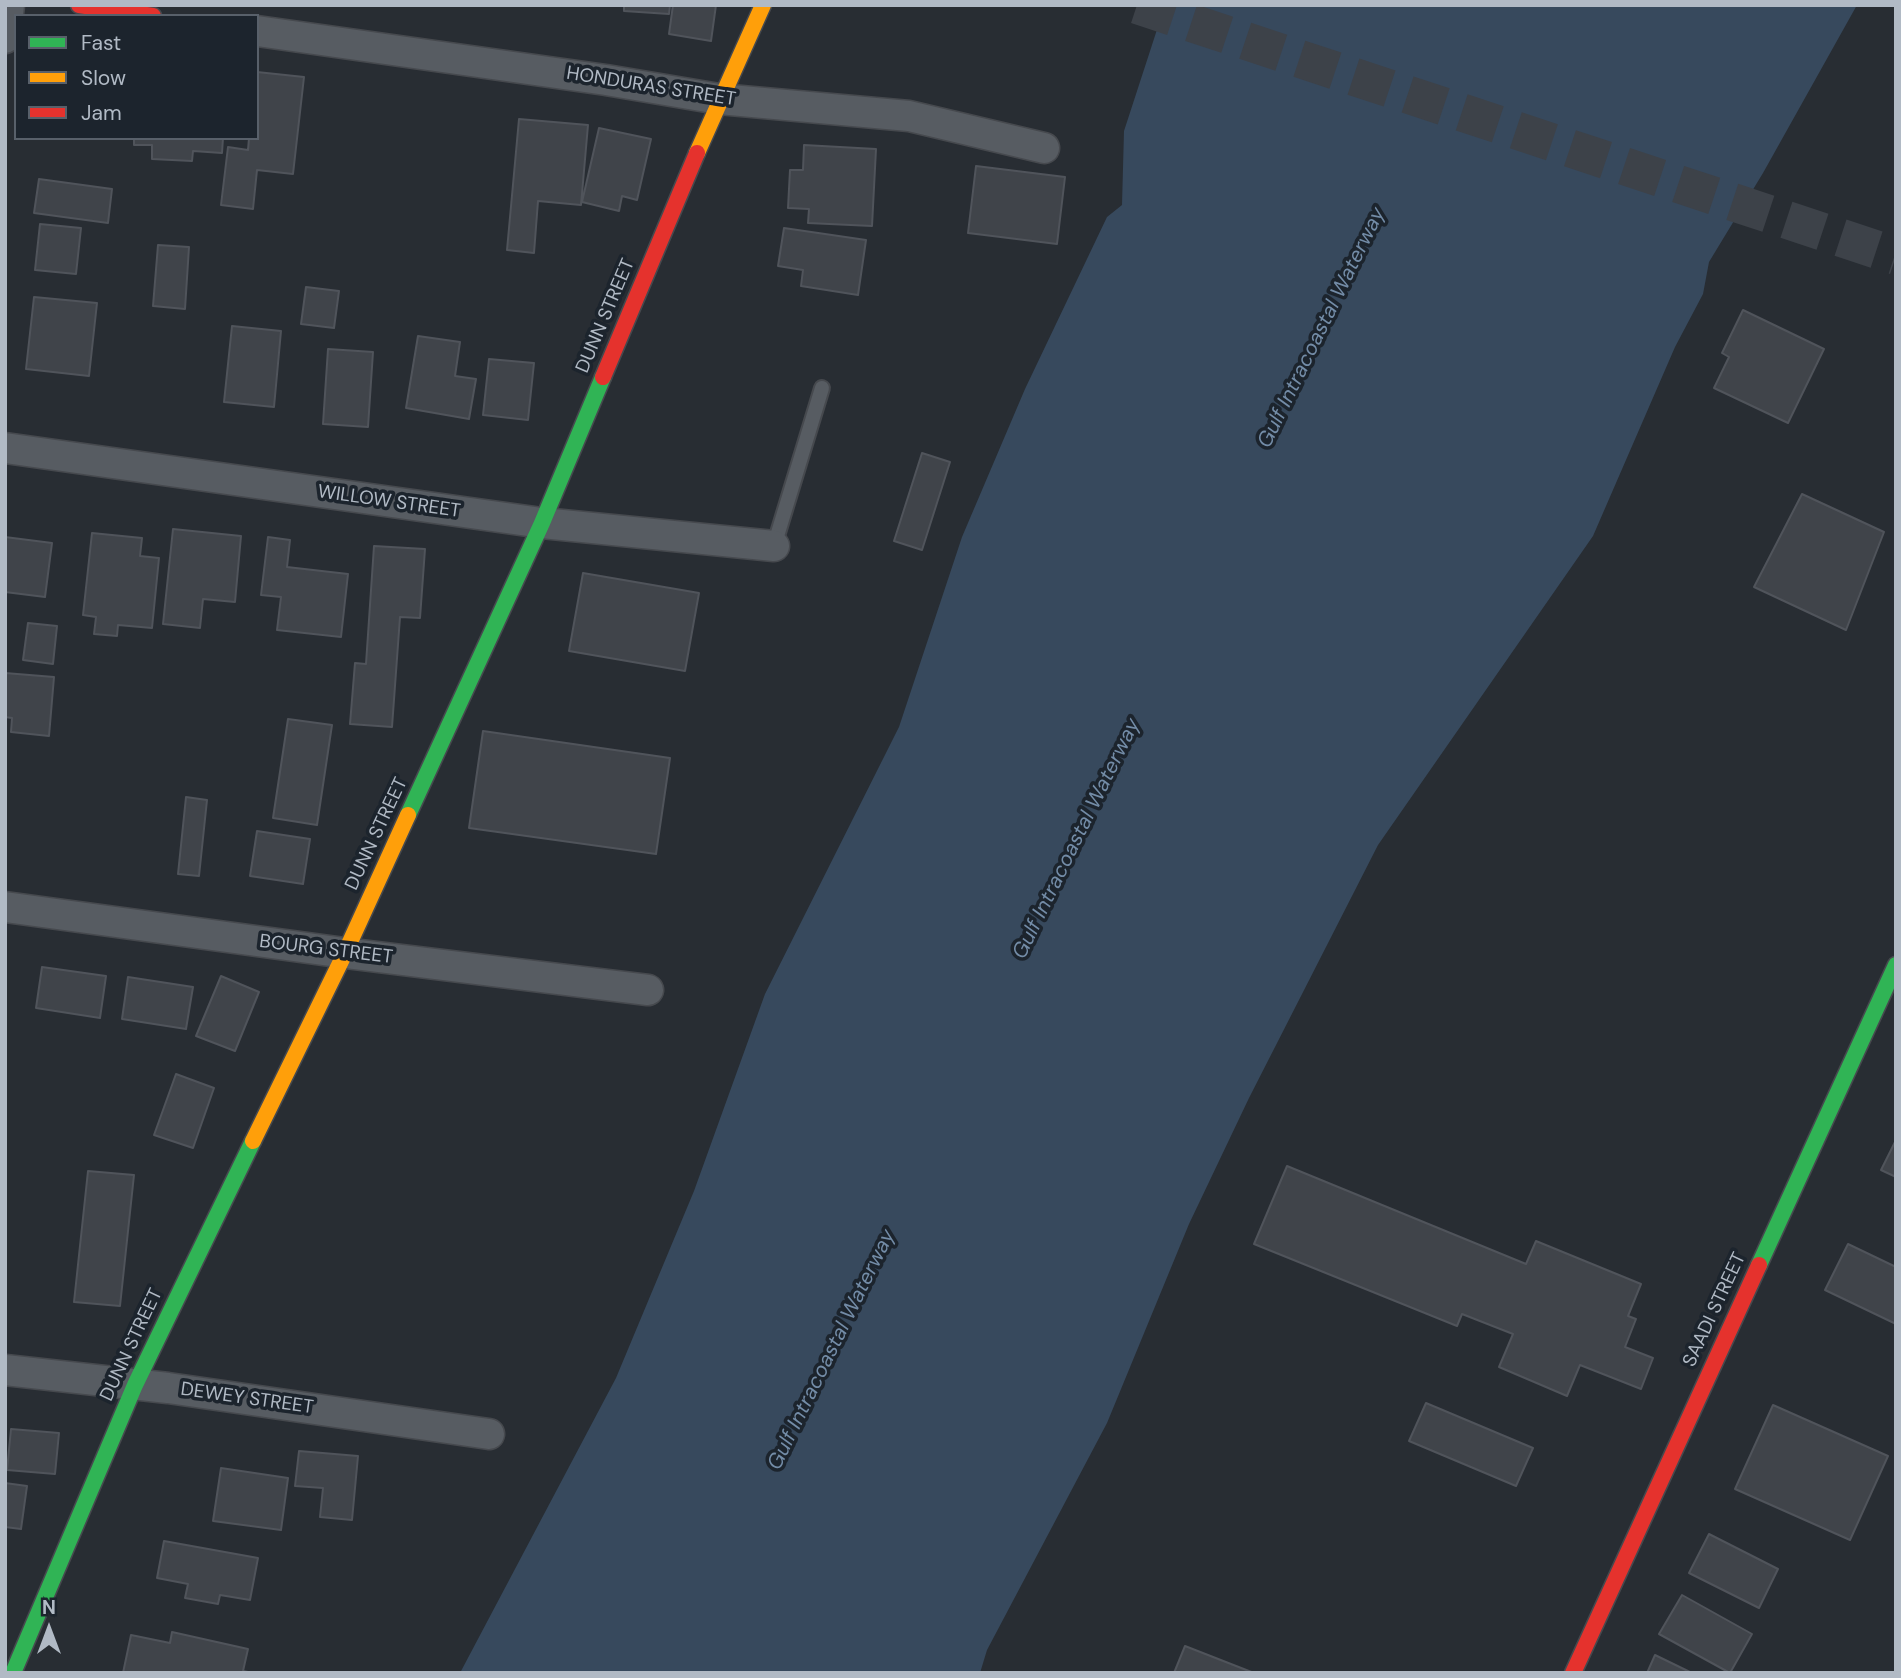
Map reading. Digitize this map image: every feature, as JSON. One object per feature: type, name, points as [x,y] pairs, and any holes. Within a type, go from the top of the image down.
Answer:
[{"type":"street","points":[[5,38],[9,5]]},
{"type":"street","points":[[79,5],[140,14]]},
{"type":"street","name":"DUNN STREET","points":[[13,1673],[135,1385],[345,953],[541,523],[719,99],[763,5]]},
{"type":"street","name":"HONDURAS STREET","points":[[259,31],[606,80],[719,99],[909,116],[1044,148]]},
{"type":"street","name":"WILLOW STREET","points":[[5,448],[541,523],[774,546]]},
{"type":"street","name":"BOURG STREET","points":[[5,907],[648,990]]},
{"type":"street","name":"SAADI STREET","points":[[1573,1673],[1896,965]]},
{"type":"street","name":"DEWEY STREET","points":[[5,1370],[168,1388],[489,1434]]},
{"type":"lane","points":[[774,546],[822,388]]},
{"type":"water","name":"Gulf Intracoastal Waterway","points":[[1165,5],[1857,5],[1763,173],[1709,262],[1703,294],[1675,347],[1593,536],[1378,845],[1249,1098],[1189,1224],[1107,1423],[987,1650],[980,1673],[460,1673],[616,1378],[694,1191],[765,994],[899,727],[962,537],[1025,389],[1107,217],[1122,205],[1124,131]]},
{"type":"building","points":[[624,5],[670,5],[669,14],[624,11]]},
{"type":"building","points":[[673,5],[716,5],[711,41],[669,34]]},
{"type":"building","points":[[259,72],[304,77],[293,174],[257,170],[253,209],[221,205],[228,147],[248,150],[249,140],[259,140]]},
{"type":"building","points":[[519,119],[588,125],[581,205],[538,201],[534,253],[507,250]]},
{"type":"building","points":[[599,128],[651,139],[637,200],[622,196],[619,211],[582,202]]},
{"type":"building","points":[[134,140],[223,140],[222,153],[193,151],[192,161],[152,159],[152,145],[134,145]]},
{"type":"building","points":[[804,145],[876,149],[872,226],[808,223],[809,209],[788,208],[790,170],[803,170]]},
{"type":"building","points":[[976,166],[1065,177],[1057,244],[968,233]]},
{"type":"building","points":[[39,179],[112,189],[108,223],[34,213]]},
{"type":"building","points":[[40,224],[81,228],[76,274],[35,270]]},
{"type":"building","points":[[784,228],[866,240],[858,295],[801,286],[803,270],[778,266]]},
{"type":"building","points":[[158,245],[189,247],[185,309],[153,306]]},
{"type":"building","points":[[306,287],[339,291],[334,328],[301,324]]},
{"type":"building","points":[[34,297],[97,303],[89,376],[26,369]]},
{"type":"building","points":[[1743,310],[1824,349],[1788,423],[1714,388],[1729,357],[1722,353]]},
{"type":"building","points":[[232,326],[281,331],[274,407],[224,402]]},
{"type":"building","points":[[418,336],[460,342],[455,376],[476,379],[469,419],[406,408]]},
{"type":"building","points":[[328,349],[373,352],[368,427],[323,424]]},
{"type":"building","points":[[489,359],[534,363],[528,420],[483,415]]},
{"type":"building","points":[[922,453],[950,462],[922,550],[894,541]]},
{"type":"building","points":[[1802,494],[1884,532],[1846,630],[1754,587]]},
{"type":"building","points":[[173,529],[241,536],[235,602],[203,599],[200,628],[163,624]]},
{"type":"building","points":[[92,533],[142,538],[140,556],[159,558],[152,628],[118,625],[117,636],[94,634],[96,617],[83,615]]},
{"type":"building","points":[[5,537],[52,543],[45,597],[5,592]]},
{"type":"building","points":[[268,537],[290,540],[287,567],[348,574],[341,637],[277,630],[281,597],[261,595]]},
{"type":"building","points":[[374,546],[425,549],[420,618],[400,617],[392,727],[350,724],[355,663],[366,664]]},
{"type":"building","points":[[583,573],[699,593],[685,671],[569,651]]},
{"type":"building","points":[[28,623],[57,626],[53,664],[23,660]]},
{"type":"building","points":[[5,673],[54,677],[49,736],[11,732],[12,718],[5,717]]},
{"type":"building","points":[[288,719],[332,725],[317,825],[273,818]]},
{"type":"building","points":[[483,731],[670,758],[656,854],[469,828]]},
{"type":"building","points":[[186,797],[207,800],[199,876],[178,874]]},
{"type":"building","points":[[257,831],[310,839],[303,884],[250,876]]},
{"type":"building","points":[[42,967],[106,976],[100,1018],[36,1008]]},
{"type":"building","points":[[221,976],[259,992],[235,1051],[196,1036]]},
{"type":"building","points":[[128,977],[193,987],[186,1029],[122,1019]]},
{"type":"building","points":[[176,1074],[214,1088],[193,1148],[154,1135]]},
{"type":"building","points":[[1896,1140],[1896,1177],[1881,1170]]},
{"type":"building","points":[[1287,1166],[1526,1264],[1536,1241],[1641,1284],[1628,1316],[1636,1319],[1625,1347],[1653,1358],[1641,1389],[1580,1365],[1567,1396],[1499,1367],[1513,1334],[1462,1314],[1457,1326],[1254,1244]]},
{"type":"building","points":[[88,1171],[134,1175],[120,1306],[74,1302]]},
{"type":"building","points":[[1848,1244],[1896,1267],[1896,1324],[1825,1290]]},
{"type":"building","points":[[1426,1403],[1533,1448],[1516,1486],[1409,1441]]},
{"type":"building","points":[[1773,1405],[1888,1456],[1850,1540],[1735,1489]]},
{"type":"building","points":[[11,1429],[59,1433],[55,1474],[7,1470]]},
{"type":"building","points":[[299,1451],[358,1456],[352,1520],[320,1517],[323,1488],[295,1486]]},
{"type":"building","points":[[221,1468],[288,1478],[281,1530],[213,1521]]},
{"type":"building","points":[[5,1483],[27,1486],[21,1529],[5,1527]]},
{"type":"building","points":[[1709,1534],[1778,1569],[1759,1608],[1689,1573]]},
{"type":"building","points":[[164,1541],[258,1558],[250,1600],[220,1595],[218,1604],[185,1598],[188,1584],[157,1578]]},
{"type":"building","points":[[1682,1595],[1752,1634],[1730,1673],[1659,1634]]},
{"type":"building","points":[[172,1632],[248,1649],[243,1671],[253,1673],[123,1673],[131,1635],[170,1643]]},
{"type":"building","points":[[1185,1646],[1254,1673],[1174,1673]]},
{"type":"building","points":[[1655,1655],[1692,1673],[1647,1673]]},
{"type":"tunnel","points":[[1137,5],[1896,256]]},
{"type":"traffic: fast","points":[[408,815],[542,523],[603,377]]},
{"type":"traffic: fast","points":[[1759,1265],[1896,965]]},
{"type":"traffic: fast","points":[[13,1673],[135,1385],[253,1141]]},
{"type":"traffic: slow","points":[[697,153],[763,5]]},
{"type":"traffic: slow","points":[[253,1141],[345,953],[408,815]]},
{"type":"traffic: jam","points":[[79,5],[140,14]]},
{"type":"traffic: jam","points":[[603,377],[697,153]]},
{"type":"traffic: jam","points":[[1573,1673],[1759,1265]]}]
